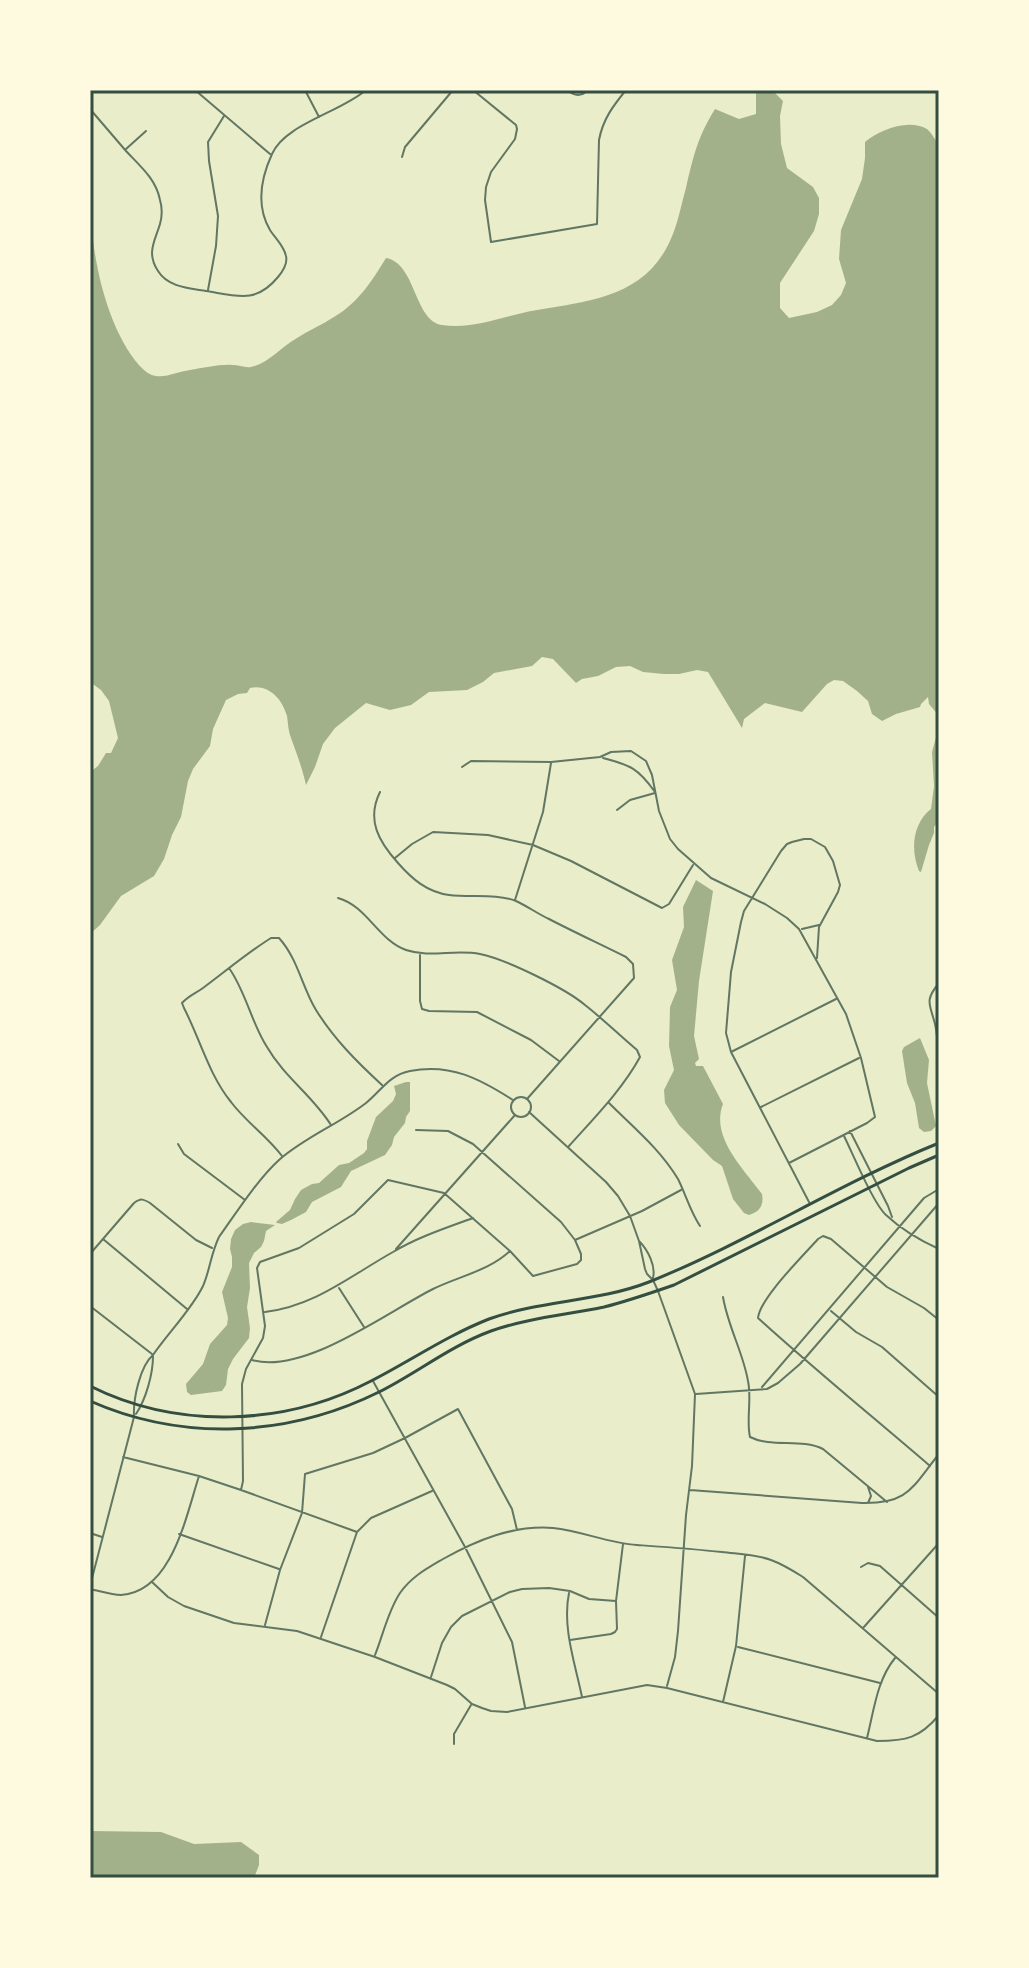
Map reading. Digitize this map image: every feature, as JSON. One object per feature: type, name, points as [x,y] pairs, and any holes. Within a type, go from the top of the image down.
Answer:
[{"type":"main road","points":[[90,1386],[133,1404],[201,1416],[242,1417],[305,1407],[373,1380],[436,1343],[493,1318],[527,1307],[615,1292],[653,1280],[864,1176],[939,1143]]},
{"type":"main road","points":[[90,1401],[134,1417],[179,1426],[242,1429],[313,1418],[379,1392],[453,1348],[489,1332],[518,1322],[603,1307],[674,1285],[939,1155]]},
{"type":"street","points":[[195,90],[271,155]]},
{"type":"street","points":[[305,90],[319,118]]},
{"type":"street","points":[[90,109],[157,188],[161,221],[152,254],[157,270],[169,282],[182,287],[242,297],[257,295],[277,280],[287,264],[285,253],[261,206],[271,155],[283,137],[351,102],[366,90]]},
{"type":"street","points":[[402,157],[405,147],[453,90]]},
{"type":"street","points":[[473,90],[517,129],[515,139],[491,172],[486,187],[491,242],[597,224],[601,128],[611,108],[626,90]]},
{"type":"street","points":[[567,90],[577,95],[588,90]]},
{"type":"street","points":[[207,291],[218,216],[208,142],[224,116]]},
{"type":"street","points":[[125,150],[146,131]]},
{"type":"street","points":[[462,767],[471,761],[551,762],[631,751],[646,761],[670,839],[711,878],[753,897],[799,929],[846,1014],[861,1058],[875,1117],[789,1163]]},
{"type":"street","points":[[600,757],[635,768],[656,793]]},
{"type":"street","points":[[515,901],[543,812],[551,762]]},
{"type":"street","points":[[380,792],[374,807],[374,825],[383,846],[420,884],[448,895],[515,901],[626,957],[633,964],[634,978],[527,1099]]},
{"type":"street","points":[[617,810],[630,800],[656,793]]},
{"type":"street","points":[[394,858],[433,832],[488,835],[533,845],[662,908],[669,904],[694,864]]},
{"type":"street","points":[[810,1203],[731,1052],[726,1033],[731,972],[744,911],[787,844],[804,839],[816,841],[828,851],[840,885],[820,925],[817,962]]},
{"type":"street","points":[[338,898],[357,907],[403,949],[420,954],[464,952],[494,957],[573,996],[640,1054],[633,1069],[608,1102],[568,1147]]},
{"type":"street","points":[[799,929],[820,925]]},
{"type":"street","points":[[283,1157],[221,1089],[182,1003],[228,968],[276,937],[296,963],[314,1007],[338,1042],[383,1085]]},
{"type":"street","points":[[420,954],[422,1009],[480,1013],[539,1045],[560,1062]]},
{"type":"street","points":[[228,968],[242,989],[266,1046],[286,1074],[312,1098],[331,1126]]},
{"type":"street","points":[[939,983],[932,993],[929,1007],[936,1028],[939,1064]]},
{"type":"street","points":[[731,1052],[837,998]]},
{"type":"street","points":[[760,1108],[861,1058]]},
{"type":"street","points":[[134,1417],[133,1404],[145,1361],[188,1310],[203,1285],[219,1237],[264,1176],[283,1157],[365,1104],[393,1077],[406,1072],[450,1071],[464,1074],[485,1082],[513,1100]]},
{"type":"street","points":[[520,1097],[527,1099],[531,1106],[529,1112],[522,1117],[515,1115],[511,1108],[513,1100],[520,1097]]},
{"type":"street","points":[[608,1102],[650,1141],[670,1167],[700,1226]]},
{"type":"street","points":[[529,1112],[606,1182],[630,1216],[645,1269],[658,1291],[695,1394],[678,1631],[667,1688]]},
{"type":"street","points":[[395,1250],[515,1115]]},
{"type":"street","points":[[241,1490],[242,1384],[244,1373],[263,1338],[265,1326],[257,1268],[260,1262],[299,1248],[354,1214],[388,1180],[444,1193],[520,1260],[530,1275],[577,1264],[581,1260],[575,1240],[551,1212],[482,1152],[448,1131],[416,1130]]},
{"type":"street","points":[[850,1131],[892,1219]]},
{"type":"street","points":[[843,1135],[886,1215],[919,1241],[939,1249]]},
{"type":"street","points":[[178,1144],[184,1154],[246,1201]]},
{"type":"street","points":[[761,1388],[913,1210],[924,1198],[939,1189]]},
{"type":"street","points":[[575,1240],[682,1190]]},
{"type":"street","points":[[90,1254],[139,1199],[150,1203],[196,1240],[214,1248]]},
{"type":"street","points":[[695,1394],[767,1389],[778,1383],[804,1359],[939,1203]]},
{"type":"street","points":[[264,1312],[310,1300],[338,1287],[395,1250],[473,1218]]},
{"type":"street","points":[[930,1466],[758,1318],[759,1309],[765,1301],[823,1236],[831,1239],[892,1291],[920,1305],[939,1320]]},
{"type":"street","points":[[103,1239],[188,1310]]},
{"type":"street","points":[[639,1241],[653,1266],[653,1280]]},
{"type":"street","points":[[251,1360],[269,1363],[285,1360],[351,1336],[434,1289],[494,1264],[510,1251]]},
{"type":"street","points":[[338,1287],[365,1328]]},
{"type":"street","points":[[723,1297],[750,1390],[749,1431],[752,1439],[814,1444],[887,1502]]},
{"type":"street","points":[[90,1306],[153,1355]]},
{"type":"street","points":[[829,1309],[856,1332],[882,1347],[939,1397]]},
{"type":"street","points":[[153,1355],[153,1365],[141,1406],[134,1417],[90,1588],[120,1595],[139,1591],[162,1573],[199,1476]]},
{"type":"street","points":[[373,1380],[465,1547],[512,1642],[525,1709]]},
{"type":"street","points":[[264,1626],[280,1570],[302,1513],[305,1474],[373,1453],[458,1409],[512,1509],[517,1530]]},
{"type":"street","points":[[689,1490],[887,1502],[905,1495],[939,1454]]},
{"type":"street","points":[[123,1457],[199,1476],[357,1532]]},
{"type":"street","points":[[868,1486],[871,1496],[868,1503]]},
{"type":"street","points":[[320,1639],[357,1532],[371,1518],[433,1490]]},
{"type":"street","points":[[375,1657],[397,1598],[407,1583],[420,1572],[465,1547],[500,1534],[538,1528],[569,1530],[623,1544],[745,1554],[788,1567],[939,1694]]},
{"type":"street","points":[[90,1533],[103,1537]]},
{"type":"street","points":[[179,1534],[280,1570]]},
{"type":"street","points":[[862,1629],[939,1543]]},
{"type":"street","points":[[570,1640],[615,1632],[623,1544]]},
{"type":"street","points":[[723,1702],[736,1646],[745,1554]]},
{"type":"street","points":[[861,1567],[868,1563],[880,1566],[939,1618]]},
{"type":"street","points":[[152,1582],[184,1606],[225,1621],[297,1631],[375,1657],[455,1689],[472,1704],[500,1713],[647,1685],[867,1739],[906,1739],[918,1735],[939,1715]]},
{"type":"street","points":[[431,1679],[442,1643],[451,1627],[462,1616],[510,1592],[549,1588],[570,1591],[589,1599],[616,1601]]},
{"type":"street","points":[[570,1591],[566,1621],[583,1698]]},
{"type":"street","points":[[736,1646],[880,1683]]},
{"type":"street","points":[[867,1739],[880,1683],[896,1657]]},
{"type":"street","points":[[454,1744],[454,1734],[472,1704]]},
{"type":"street","points":[[935,1719],[939,1723]]},
{"type":"shaded area","points":[[756,90],[772,90],[783,101],[781,144],[787,168],[813,187],[819,198],[814,231],[780,283],[780,308],[789,318],[817,312],[832,305],[841,295],[846,283],[839,259],[841,230],[862,179],[865,142],[886,130],[911,125],[927,129],[939,145],[939,716],[929,704],[928,697],[920,707],[882,721],[872,714],[868,701],[857,691],[843,681],[834,680],[802,712],[765,703],[744,719],[742,728],[708,672],[697,670],[664,674],[643,672],[630,666],[616,667],[576,683],[553,659],[542,657],[532,666],[494,673],[467,690],[429,692],[411,705],[390,710],[366,703],[335,728],[323,744],[306,785],[282,703],[268,690],[250,688],[247,693],[226,700],[213,729],[210,746],[188,781],[181,817],[154,876],[121,896],[90,934],[90,772],[106,753],[111,753],[118,738],[109,701],[90,682],[90,223],[100,278],[113,321],[135,360],[155,376],[222,365],[251,367],[264,362],[343,311],[370,283],[386,258],[396,262],[403,270],[426,314],[433,321],[454,326],[478,324],[596,299],[631,285],[646,274],[673,235],[697,147],[715,109],[739,119],[756,114]]},
{"type":"shaded area","points":[[939,727],[939,821],[934,827],[921,872],[914,845],[920,822],[931,809],[934,786],[932,752]]},
{"type":"shaded area","points":[[696,880],[713,891],[699,981],[694,1036],[699,1059],[695,1063],[696,1066],[703,1066],[723,1104],[721,1128],[731,1152],[762,1194],[760,1208],[749,1215],[733,1199],[722,1166],[679,1125],[665,1103],[664,1090],[674,1070],[669,1046],[670,1007],[677,990],[672,960],[684,927],[683,907]]},
{"type":"shaded area","points":[[920,1038],[929,1060],[927,1083],[936,1126],[924,1132],[919,1128],[902,1051]]},
{"type":"shaded area","points":[[410,1082],[410,1111],[385,1155],[351,1171],[341,1187],[312,1202],[306,1212],[282,1224],[277,1223],[290,1210],[301,1190],[319,1183],[339,1165],[349,1163],[364,1153],[376,1117],[393,1101],[396,1094],[394,1086]]},
{"type":"shaded area","points":[[251,1222],[275,1225],[266,1231],[261,1247],[249,1263],[249,1338],[233,1359],[222,1391],[191,1395],[187,1392],[186,1384],[203,1364],[210,1344],[227,1325],[222,1292],[232,1267],[231,1239],[235,1230]]},
{"type":"shaded area","points":[[91,1831],[161,1832],[194,1844],[241,1842],[259,1855],[259,1865],[254,1878],[91,1878]]}]
